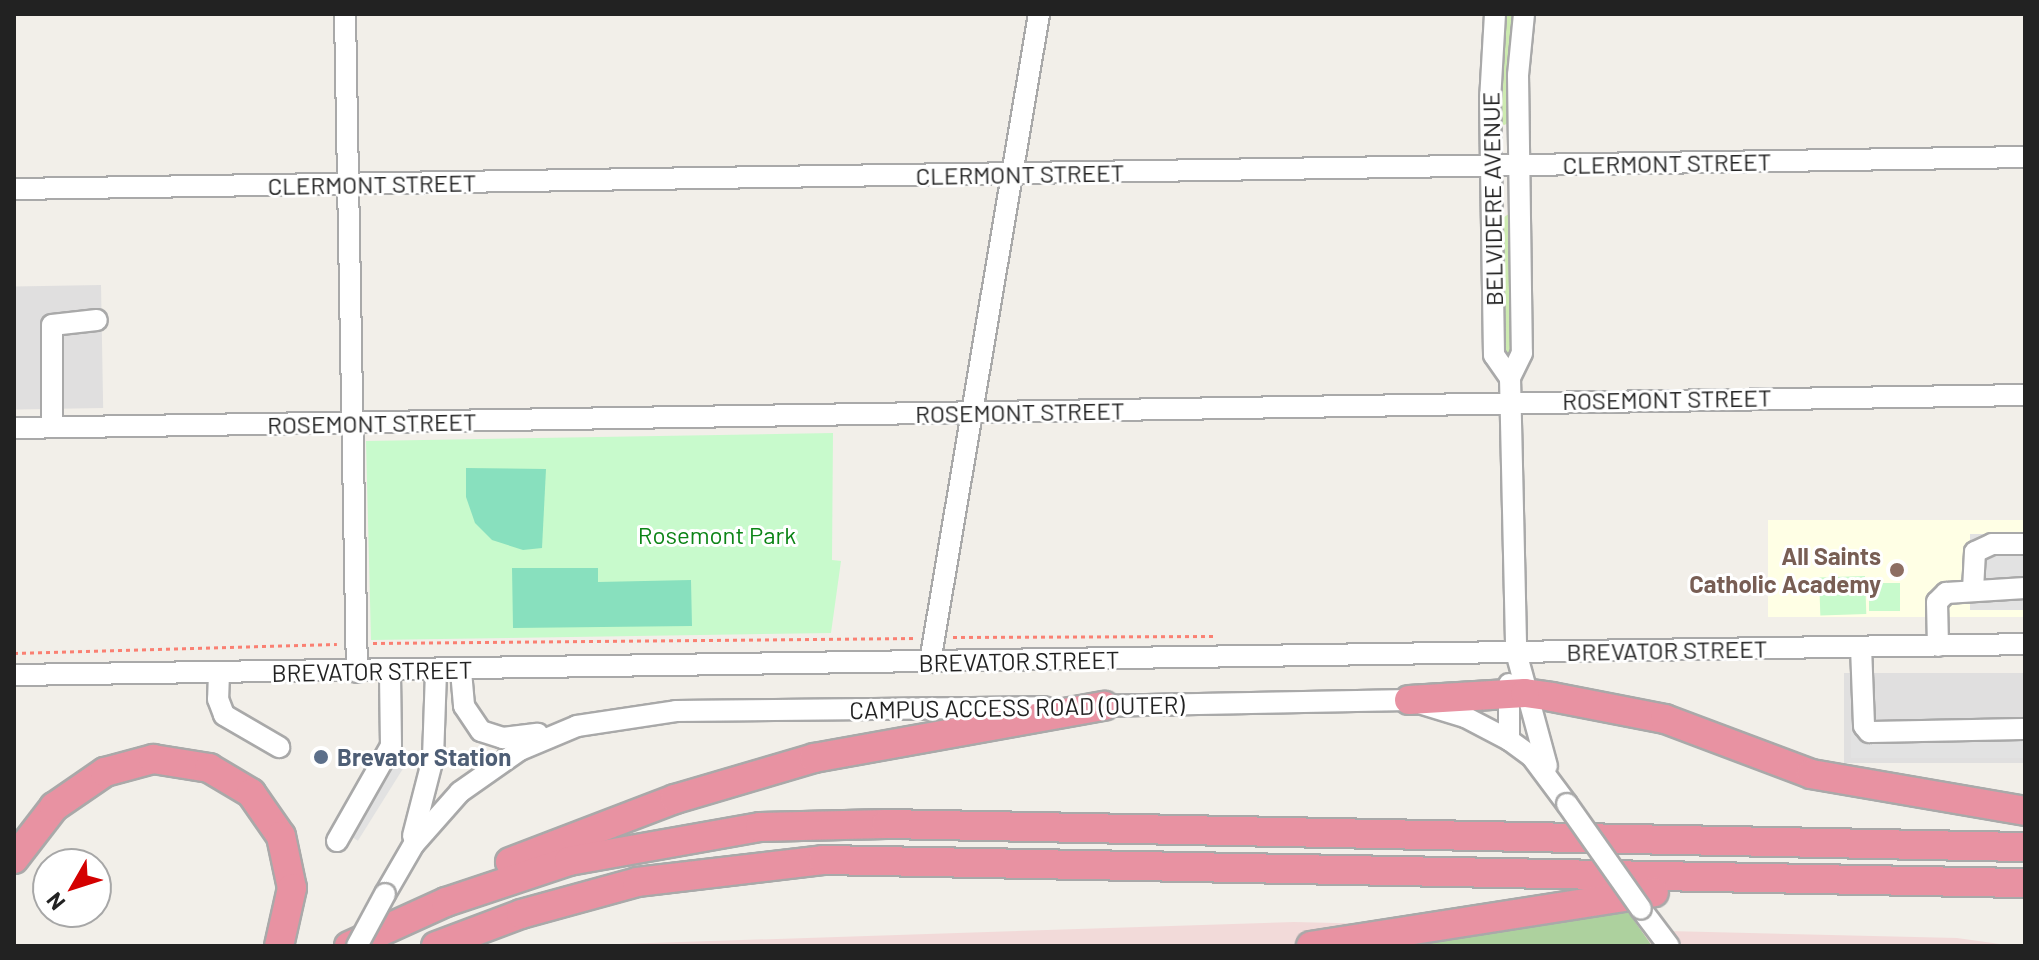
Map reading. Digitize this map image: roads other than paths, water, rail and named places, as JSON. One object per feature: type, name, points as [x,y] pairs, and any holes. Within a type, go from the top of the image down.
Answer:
[{"type":"highway","points":[[1409,700],[1516,694],[1665,719],[1840,780],[2025,811]]},
{"type":"highway","points":[[347,946],[441,890],[675,799],[861,747],[1104,706]]},
{"type":"highway","points":[[14,859],[54,807],[105,772],[153,759],[209,768],[251,793],[281,836],[292,888],[279,946]]},
{"type":"highway","points":[[347,946],[446,902],[569,861],[760,827],[886,824],[2025,847]]},
{"type":"highway","points":[[436,946],[521,914],[637,882],[823,860],[2025,883]]},
{"type":"highway","points":[[1311,946],[1625,894],[1951,881]]},
{"type":"street","points":[[345,14],[357,672]]},
{"type":"street","points":[[930,662],[1039,14]]},
{"type":"street","name":"BELVIDERE AVENUE","points":[[1495,14],[1490,166],[1494,355],[1510,378]]},
{"type":"street","name":"BELVIDERE AVENUE","points":[[1509,740],[1516,694],[1510,378],[1522,353],[1518,75],[1524,14]]},
{"type":"street","name":"CLERMONT STREET","points":[[14,189],[2025,157]]},
{"type":"street","points":[[52,427],[52,325],[97,320]]},
{"type":"street","name":"ROSEMONT STREET","points":[[14,428],[971,414],[1511,401],[2025,395]]},
{"type":"street","points":[[1973,590],[1975,552],[1992,544],[2025,544]]},
{"type":"street","points":[[1938,646],[1937,602],[1946,593],[2025,588]]},
{"type":"street","name":"BREVATOR STREET","points":[[14,675],[461,671],[2025,644]]},
{"type":"street","points":[[1861,647],[1864,726],[1869,732],[2025,729]]},
{"type":"street","points":[[385,894],[416,828],[427,787],[436,729],[436,670]]},
{"type":"street","points":[[337,841],[392,743],[390,671]]},
{"type":"street","points":[[461,671],[464,706],[481,731],[503,738],[566,730]]},
{"type":"street","points":[[219,673],[218,699],[224,715],[279,747]]},
{"type":"street","name":"BELVIDERE AVENUE","points":[[1516,694],[1555,783]]},
{"type":"street","name":"CAMPUS ACCESS ROAD (OUTER)","points":[[357,946],[414,844],[460,792],[506,757],[566,730],[606,719],[676,711],[1409,700],[1465,717],[1509,740],[1555,783],[1669,946]]},
{"type":"place","name":"All Saints Catholic Academy","points":[[1897,570]]},
{"type":"place","name":"Brevator Station","points":[[321,757]]},
{"type":"park label","name":"Rosemont Park","points":[[717,535]]}]
